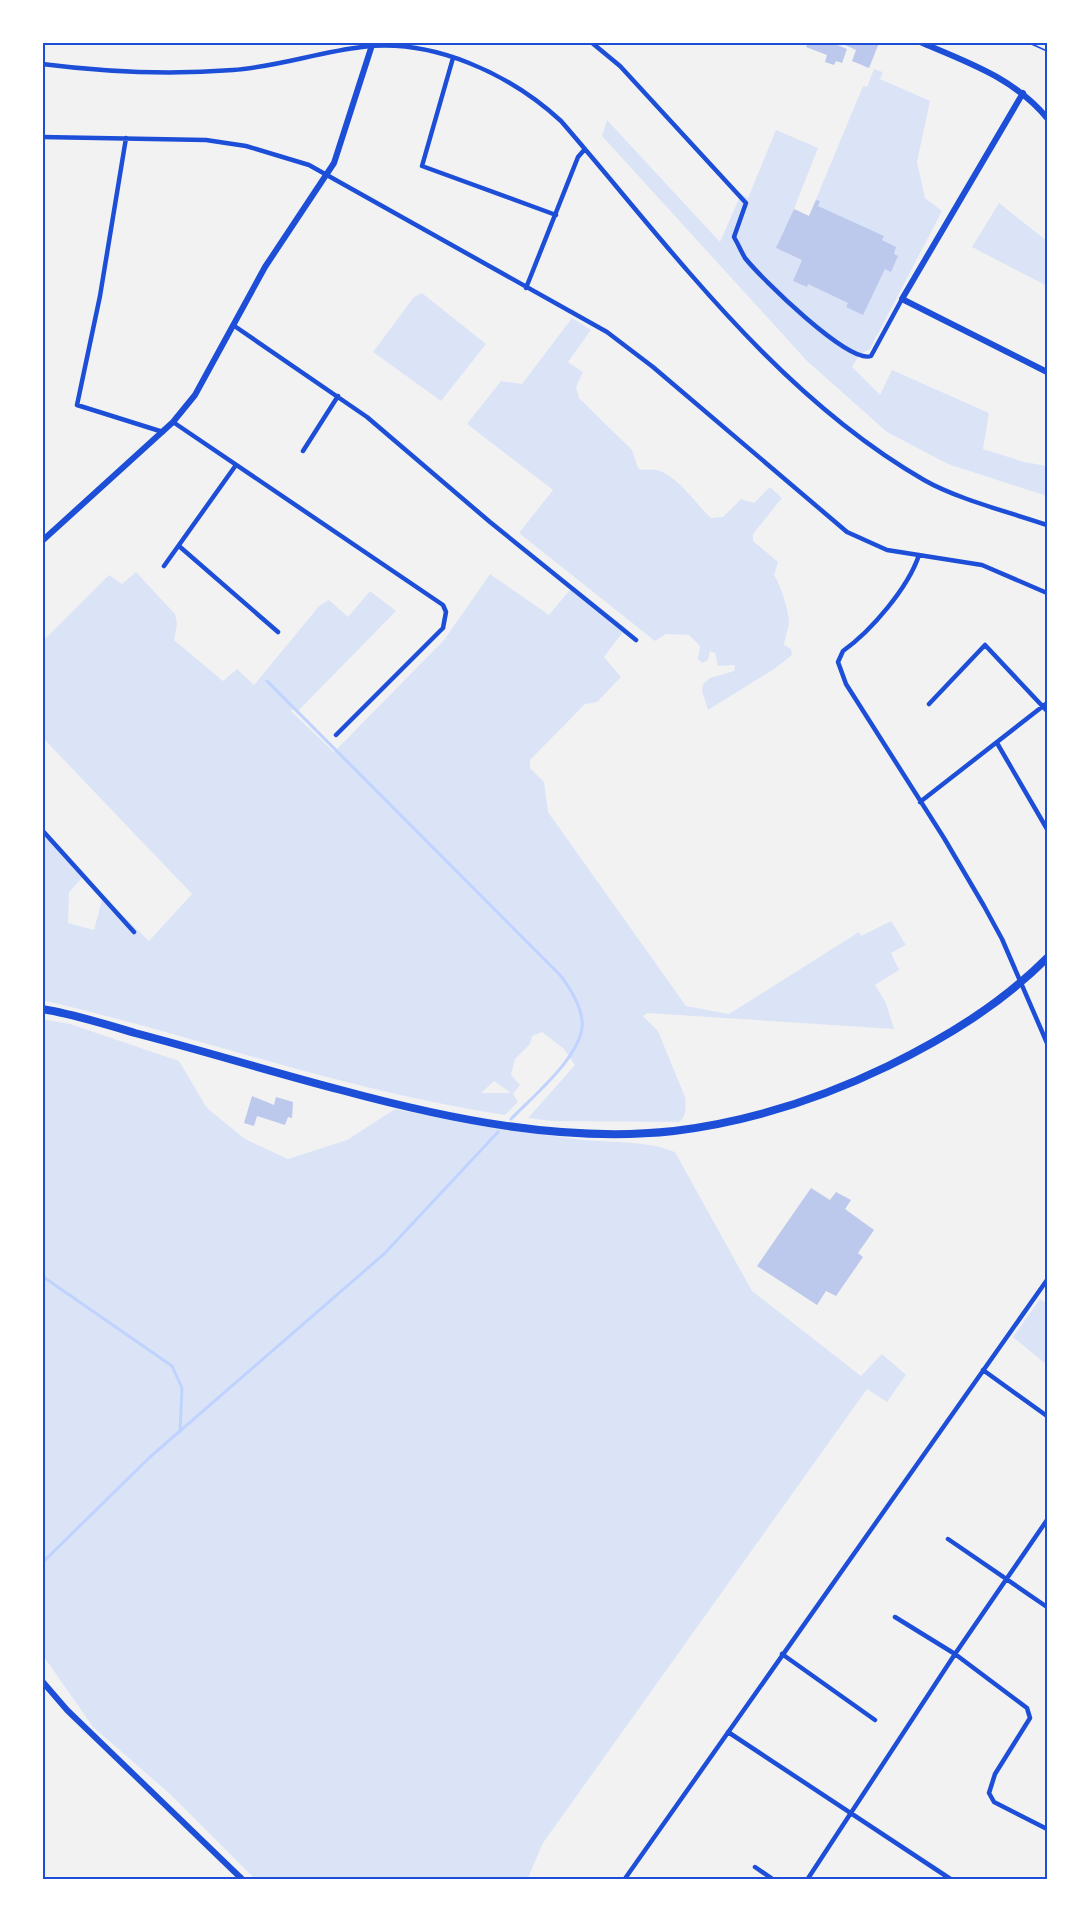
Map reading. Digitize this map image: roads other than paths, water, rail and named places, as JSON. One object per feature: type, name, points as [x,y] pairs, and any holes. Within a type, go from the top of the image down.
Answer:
[{"type":"main road","points":[[42,1009],[343,1091],[502,1125],[589,1132],[644,1132],[682,1130],[747,1116],[840,1087],[904,1058],[967,1023],[1047,958]]},
{"type":"street","points":[[591,42],[614,60],[746,203],[734,237],[754,268],[834,343],[861,358],[871,356],[1023,93]]},
{"type":"street","points":[[920,42],[990,73],[1023,93],[1047,118]]},
{"type":"street","points":[[42,541],[163,432],[200,388],[265,267],[328,174],[346,130],[373,44]]},
{"type":"street","points":[[42,64],[92,70],[234,70],[373,44],[442,54],[473,64],[527,93],[561,121],[750,337],[809,396],[833,416],[924,480],[1047,525]]},
{"type":"street","points":[[453,58],[421,162],[422,166],[556,215]]},
{"type":"street","points":[[42,137],[206,141],[246,146],[277,154],[328,174],[616,339],[698,405],[846,532],[873,546],[982,565],[1047,593]]},
{"type":"street","points":[[126,138],[100,296],[77,405],[163,432]]},
{"type":"street","points":[[526,288],[578,158],[585,149]]},
{"type":"street","points":[[902,299],[1047,372]]},
{"type":"street","points":[[233,325],[338,396],[636,640]]},
{"type":"street","points":[[303,451],[338,396]]},
{"type":"street","points":[[173,422],[443,605],[446,612],[443,628],[336,735]]},
{"type":"street","points":[[164,567],[236,465]]},
{"type":"street","points":[[179,546],[278,632]]},
{"type":"street","points":[[919,555],[915,567],[899,592],[843,651],[838,662],[846,684],[944,838],[988,914],[1047,1042]]},
{"type":"street","points":[[930,704],[985,645],[1045,704],[1047,711]]},
{"type":"street","points":[[920,802],[1045,704]]},
{"type":"street","points":[[997,743],[1047,829]]},
{"type":"street","points":[[42,830],[134,932]]},
{"type":"street","points":[[624,1880],[1047,1280]]},
{"type":"street","points":[[983,1370],[1047,1416]]},
{"type":"street","points":[[807,1880],[955,1654],[1047,1520]]},
{"type":"street","points":[[948,1539],[1047,1607]]},
{"type":"street","points":[[895,1617],[955,1654],[1027,1708],[1030,1718],[995,1774],[989,1793],[994,1802],[1047,1829]]},
{"type":"street","points":[[782,1654],[876,1720]]},
{"type":"street","points":[[42,1680],[67,1710],[243,1880]]},
{"type":"street","points":[[728,1732],[952,1880]]},
{"type":"street","points":[[755,1867],[774,1880]]},
{"type":"waterway","points":[[267,681],[560,975],[574,996],[582,1020],[581,1033],[576,1046],[556,1074],[511,1119]]},
{"type":"waterway","points":[[42,1563],[150,1457],[384,1254],[498,1132]]},
{"type":"waterway","points":[[42,1276],[172,1366],[182,1388],[180,1432]]}]
